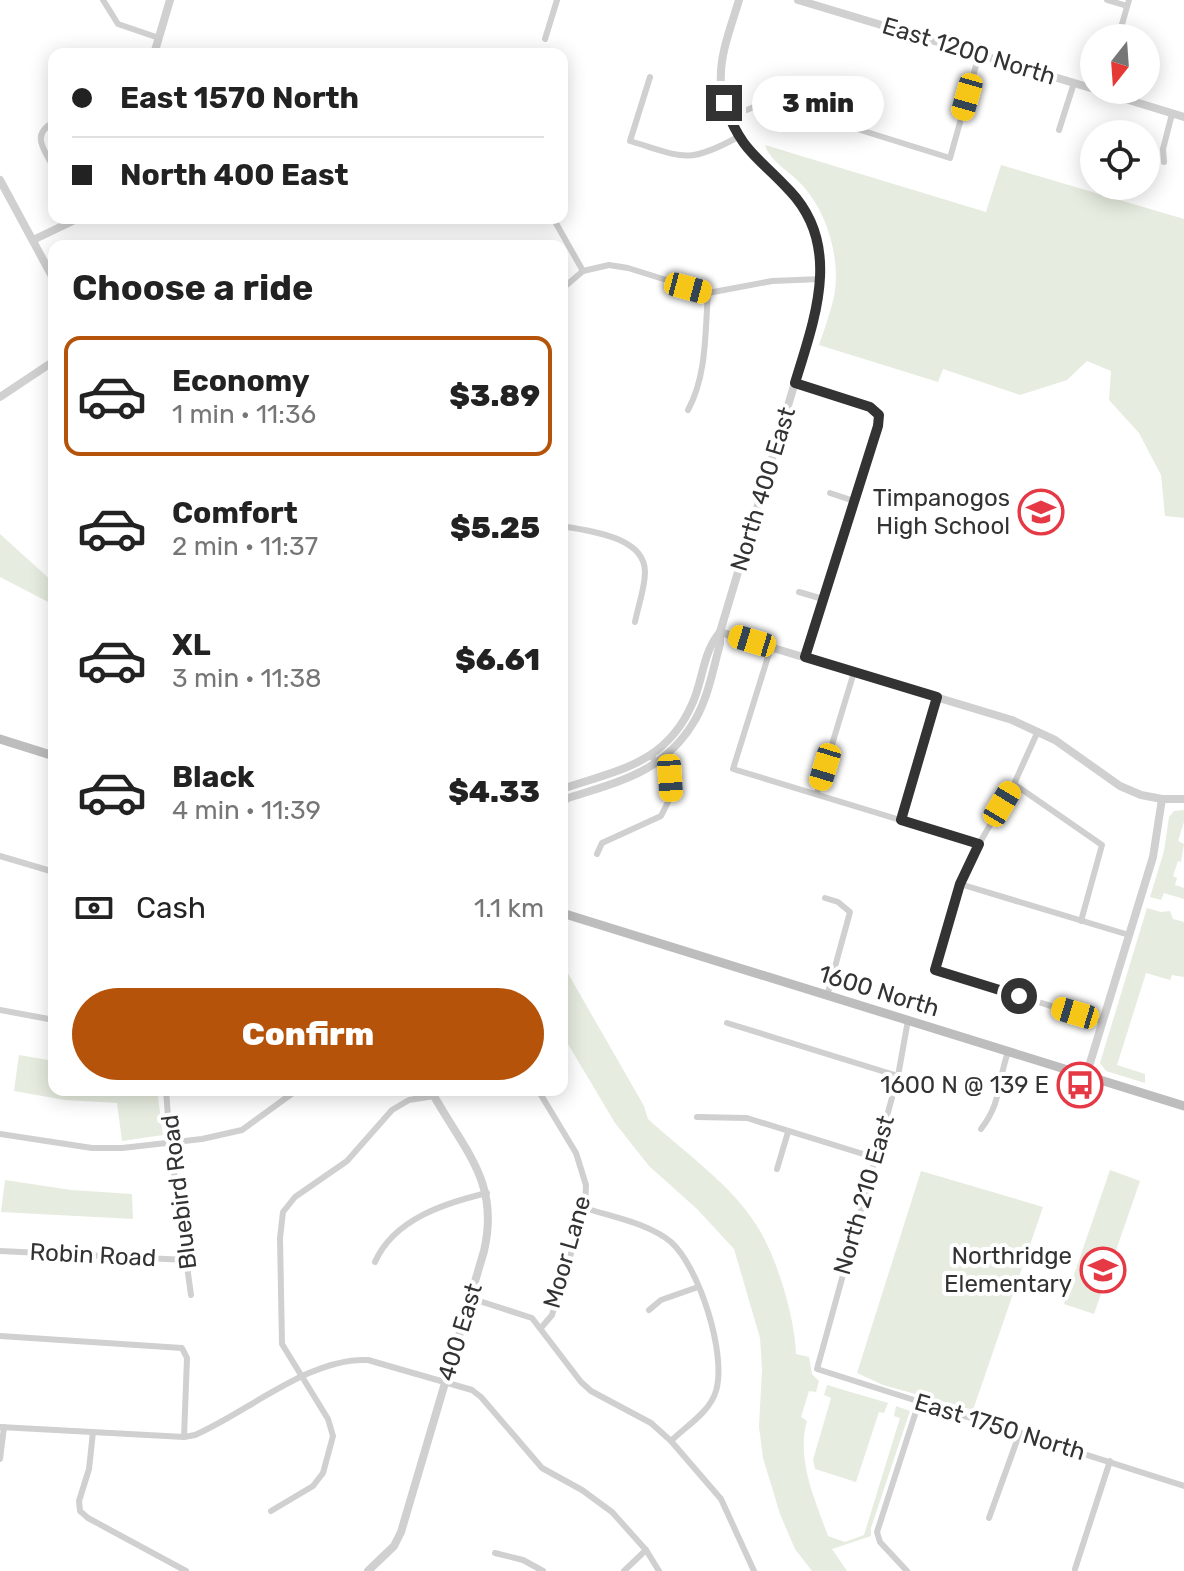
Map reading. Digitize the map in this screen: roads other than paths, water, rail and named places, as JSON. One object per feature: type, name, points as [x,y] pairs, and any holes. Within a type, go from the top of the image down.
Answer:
[{"type":"main road","points":[[0,739],[48,754]]},
{"type":"main road","name":"1600 North","points":[[568,915],[1184,1106]]},
{"type":"street","points":[[103,0],[118,24],[159,38]]},
{"type":"street","points":[[156,48],[170,0]]},
{"type":"street","points":[[545,39],[557,0]]},
{"type":"street","name":"North 400 East","points":[[720,632],[817,309],[821,279],[820,249],[802,206],[738,137],[729,117],[721,84],[722,57],[739,0]]},
{"type":"street","name":"East 1200 North","points":[[798,0],[1080,85]]},
{"type":"street","points":[[1107,0],[1128,3],[1122,24]]},
{"type":"street","points":[[729,117],[759,105],[774,103],[950,158],[979,55]]},
{"type":"street","points":[[650,77],[630,141],[682,157],[708,153],[738,137]]},
{"type":"street","points":[[1059,130],[1074,83]]},
{"type":"street","name":"East 1200 North","points":[[1142,104],[1184,117]]},
{"type":"street","points":[[1164,162],[1163,149],[1172,114]]},
{"type":"street","points":[[48,126],[40,134],[48,156]]},
{"type":"street","points":[[0,180],[48,269]]},
{"type":"street","points":[[33,240],[66,224]]},
{"type":"street","points":[[568,244],[583,271]]},
{"type":"street","points":[[568,284],[583,271],[614,266],[708,293],[772,281],[821,279]]},
{"type":"street","points":[[688,410],[695,398],[703,367],[708,293]]},
{"type":"street","points":[[0,397],[48,365]]},
{"type":"street","points":[[795,383],[870,407],[879,415],[805,657]]},
{"type":"street","points":[[830,493],[854,501]]},
{"type":"street","points":[[568,527],[598,533],[640,553],[645,573],[635,622]]},
{"type":"street","points":[[799,592],[823,599]]},
{"type":"street","points":[[720,632],[937,697],[1038,731],[1120,786],[1141,795],[1184,799]]},
{"type":"street","points":[[568,787],[628,769],[651,756],[686,716],[711,642],[720,632]]},
{"type":"street","points":[[568,799],[634,777],[659,763],[695,721],[720,644],[720,632]]},
{"type":"street","points":[[771,647],[733,769],[979,844]]},
{"type":"street","points":[[817,794],[854,672]]},
{"type":"street","points":[[901,820],[937,697]]},
{"type":"street","points":[[1038,731],[1014,784],[960,884],[935,970],[1103,1022]]},
{"type":"street","points":[[597,854],[602,843],[661,816],[671,796],[670,778],[651,756]]},
{"type":"street","points":[[1014,784],[1102,845],[1081,921]]},
{"type":"street","points":[[1086,1076],[1153,857],[1162,799]]},
{"type":"street","points":[[0,856],[48,870]]},
{"type":"street","points":[[960,884],[1129,935]]},
{"type":"street","points":[[825,898],[838,902],[850,912],[827,996]]},
{"type":"street","points":[[0,1010],[48,1019]]},
{"type":"street","name":"North 210 East","points":[[817,1369],[898,1076],[908,1020]]},
{"type":"street","points":[[727,1023],[898,1076]]},
{"type":"street","points":[[981,1129],[996,1107],[1000,1076],[1008,1052]]},
{"type":"street","name":"Bluebird Road","points":[[166,1096],[191,1295]]},
{"type":"street","points":[[0,1134],[92,1148],[170,1143],[242,1130],[289,1096]]},
{"type":"street","points":[[271,1511],[313,1486],[323,1473],[333,1436],[328,1419],[282,1344],[280,1238],[283,1212],[295,1197],[347,1161],[392,1110],[423,1096]]},
{"type":"street","name":"400 East","points":[[368,1571],[394,1546],[401,1532],[487,1239],[490,1215],[483,1178],[436,1096]]},
{"type":"street","name":"Moor Lane","points":[[541,1328],[552,1315],[585,1208],[586,1185],[582,1165],[542,1096]]},
{"type":"street","points":[[697,1117],[747,1118],[876,1158]]},
{"type":"street","points":[[777,1169],[788,1132]]},
{"type":"street","points":[[375,1262],[388,1241],[426,1213],[451,1202],[487,1193]]},
{"type":"street","points":[[585,1208],[646,1228],[670,1242],[687,1262],[698,1287],[716,1344],[717,1390],[709,1406],[671,1441]]},
{"type":"street","name":"Robin Road","points":[[0,1251],[187,1260]]},
{"type":"street","points":[[649,1310],[661,1300],[698,1287]]},
{"type":"street","points":[[470,1298],[532,1318],[591,1391],[651,1423],[671,1441],[721,1499],[754,1571]]},
{"type":"street","points":[[0,1336],[173,1345],[186,1351],[184,1437]]},
{"type":"street","points":[[0,1459],[2,1427],[184,1437],[196,1435],[333,1363],[352,1359],[387,1364],[472,1390],[533,1459],[612,1512],[646,1550],[659,1571]]},
{"type":"street","name":"East 1750 North","points":[[817,1369],[1184,1486]]},
{"type":"street","points":[[907,1571],[880,1542],[877,1532],[919,1402]]},
{"type":"street","points":[[93,1432],[80,1509],[88,1518],[186,1571]]},
{"type":"street","points":[[989,1518],[1020,1432]]},
{"type":"street","points":[[1075,1569],[1110,1461]]},
{"type":"street","points":[[624,1571],[646,1550]]},
{"type":"street","points":[[495,1553],[523,1560],[543,1571]]},
{"type":"place","name":"Timpanogos High School","points":[[1041,512]]},
{"type":"place","name":"1600 N @ 139 E","points":[[1080,1085]]},
{"type":"place","name":"Northridge Elementary","points":[[1103,1270]]}]
